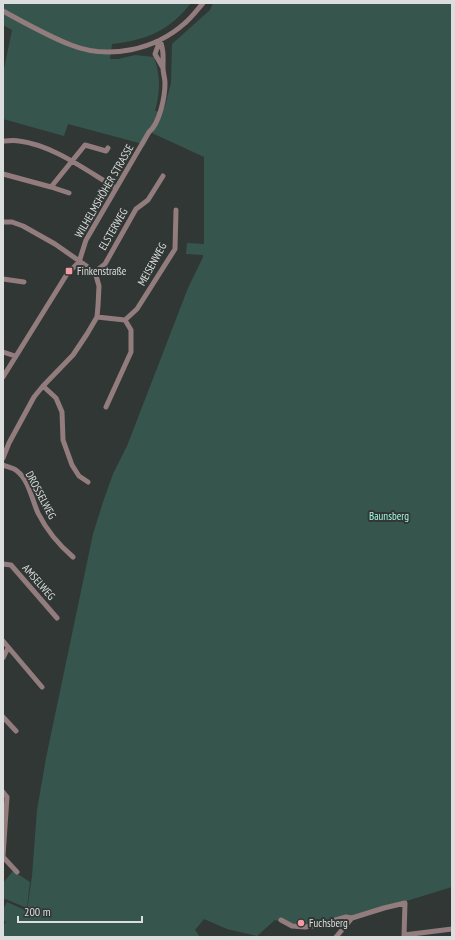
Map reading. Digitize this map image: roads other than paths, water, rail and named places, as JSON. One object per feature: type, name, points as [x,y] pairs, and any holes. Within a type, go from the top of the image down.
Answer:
[{"type":"street","points":[[3,11],[72,46],[100,52],[127,51],[144,47],[160,40],[184,24],[203,3]]},
{"type":"street","points":[[155,54],[160,40]]},
{"type":"street","name":"WILHELMSHÖHER STRASSE","points":[[3,377],[67,274],[79,262],[86,240],[149,132],[152,130],[160,112],[165,93],[163,68],[164,59],[160,40]]},
{"type":"street","name":"WILHELMSHÖHER STRASSE","points":[[144,47],[155,54],[163,68]]},
{"type":"street","points":[[3,141],[19,141],[44,148],[62,156],[116,188]]},
{"type":"street","points":[[51,187],[85,145],[106,151],[108,148]]},
{"type":"street","points":[[3,174],[69,193]]},
{"type":"street","name":"ELSTERWEG","points":[[95,272],[105,264],[136,209],[148,200],[163,176]]},
{"type":"street","name":"MEISENWEG","points":[[125,320],[137,309],[174,249],[176,210]]},
{"type":"street","points":[[3,222],[12,222],[24,226],[55,244],[95,272],[99,286],[96,317],[73,355],[34,397],[3,458]]},
{"type":"street","points":[[3,279],[24,282]]},
{"type":"street","points":[[96,317],[125,320],[131,330],[130,352],[106,407]]},
{"type":"street","points":[[3,352],[15,356]]},
{"type":"street","points":[[43,386],[56,398],[62,412],[63,440],[72,465],[78,476],[88,482]]},
{"type":"street","name":"DROSSELWEG","points":[[3,465],[17,471],[24,479],[38,513],[47,528],[73,557]]},
{"type":"street","name":"AMSELWEG","points":[[3,564],[11,565],[58,618]]},
{"type":"street","points":[[3,641],[42,687]]},
{"type":"street","points":[[3,658],[8,648]]},
{"type":"street","points":[[3,718],[16,731]]},
{"type":"street","points":[[3,792],[7,797],[3,856],[17,872]]},
{"type":"street","points":[[281,920],[292,926],[318,925],[346,917],[352,918],[405,903],[404,936],[452,929]]},
{"type":"street","points":[[336,937],[352,918]]},
{"type":"place","name":"Finkenstraße","points":[[69,271]]},
{"type":"place","name":"Fuchsberg","points":[[301,923]]},
{"type":"park label","name":"Baunsberg","points":[[389,516]]}]
